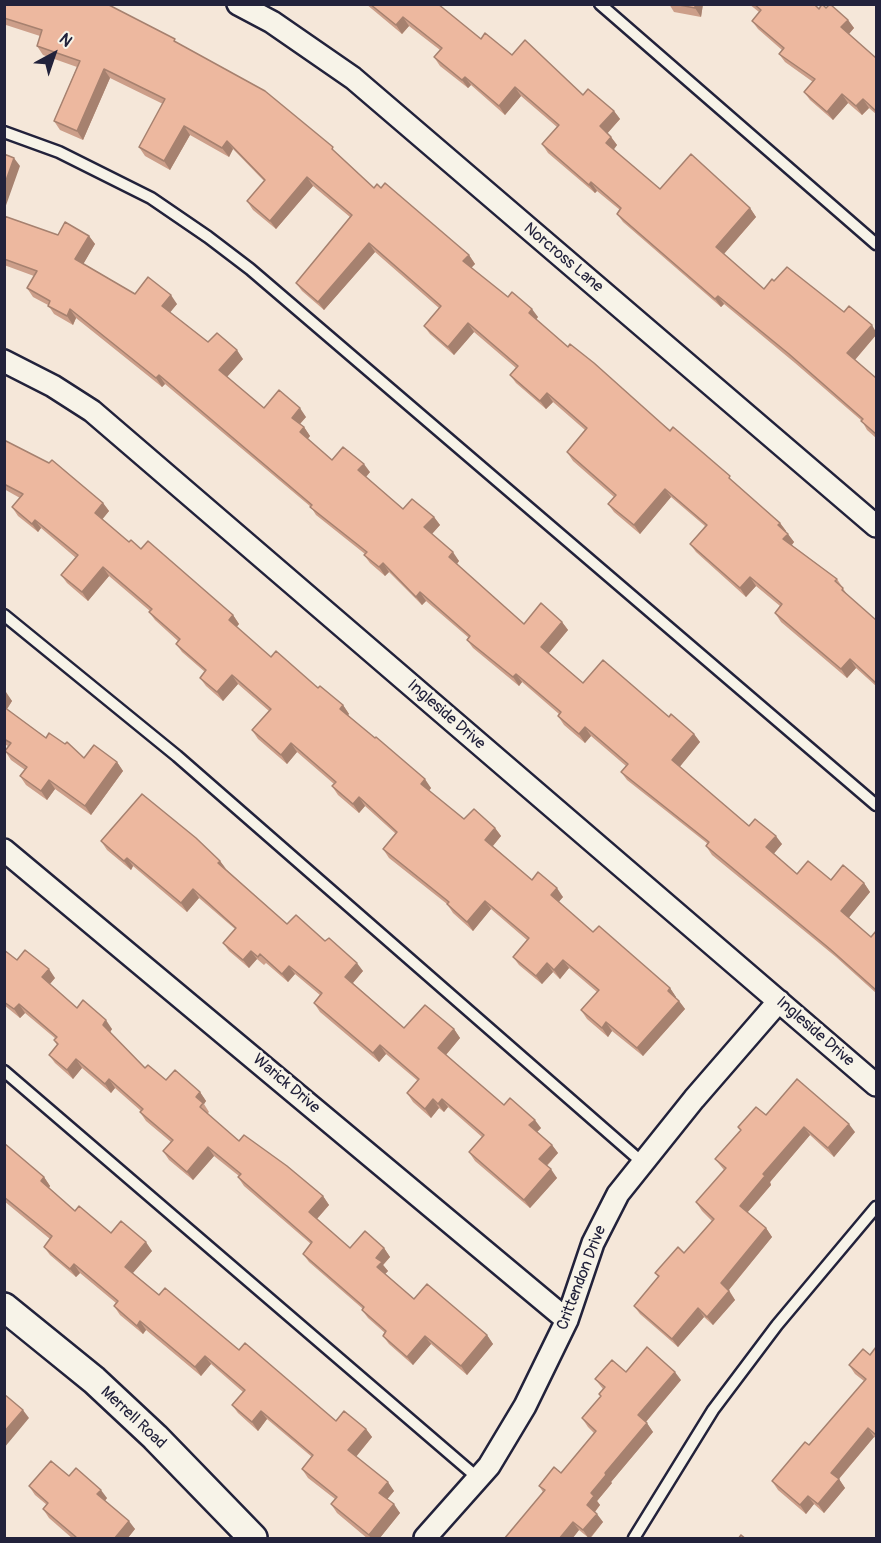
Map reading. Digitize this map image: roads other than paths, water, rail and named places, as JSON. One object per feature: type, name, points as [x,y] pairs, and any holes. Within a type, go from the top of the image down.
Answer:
[{"type":"street","name":"Norcross Lane","points":[[238,4],[272,22],[353,78],[876,526]]},
{"type":"street","name":"Ingleside Drive","points":[[4,361],[53,386],[92,411],[876,1085]]},
{"type":"street","name":"Warick Drive","points":[[4,850],[567,1320]]},
{"type":"street","name":"Crittendon Drive","points":[[425,1539],[489,1466],[525,1406],[567,1320],[593,1243],[618,1194],[694,1099],[779,1001]]},
{"type":"street","name":"Merrell Road","points":[[4,1307],[94,1380],[155,1437],[253,1539]]},
{"type":"lane","points":[[600,4],[876,244]]},
{"type":"lane","points":[[4,132],[59,152],[151,198],[208,237],[268,284],[876,805]]},
{"type":"lane","points":[[4,615],[177,756],[643,1163]]},
{"type":"lane","points":[[4,1071],[478,1478]]},
{"type":"lane","points":[[634,1539],[720,1400],[777,1325],[876,1207]]}]
